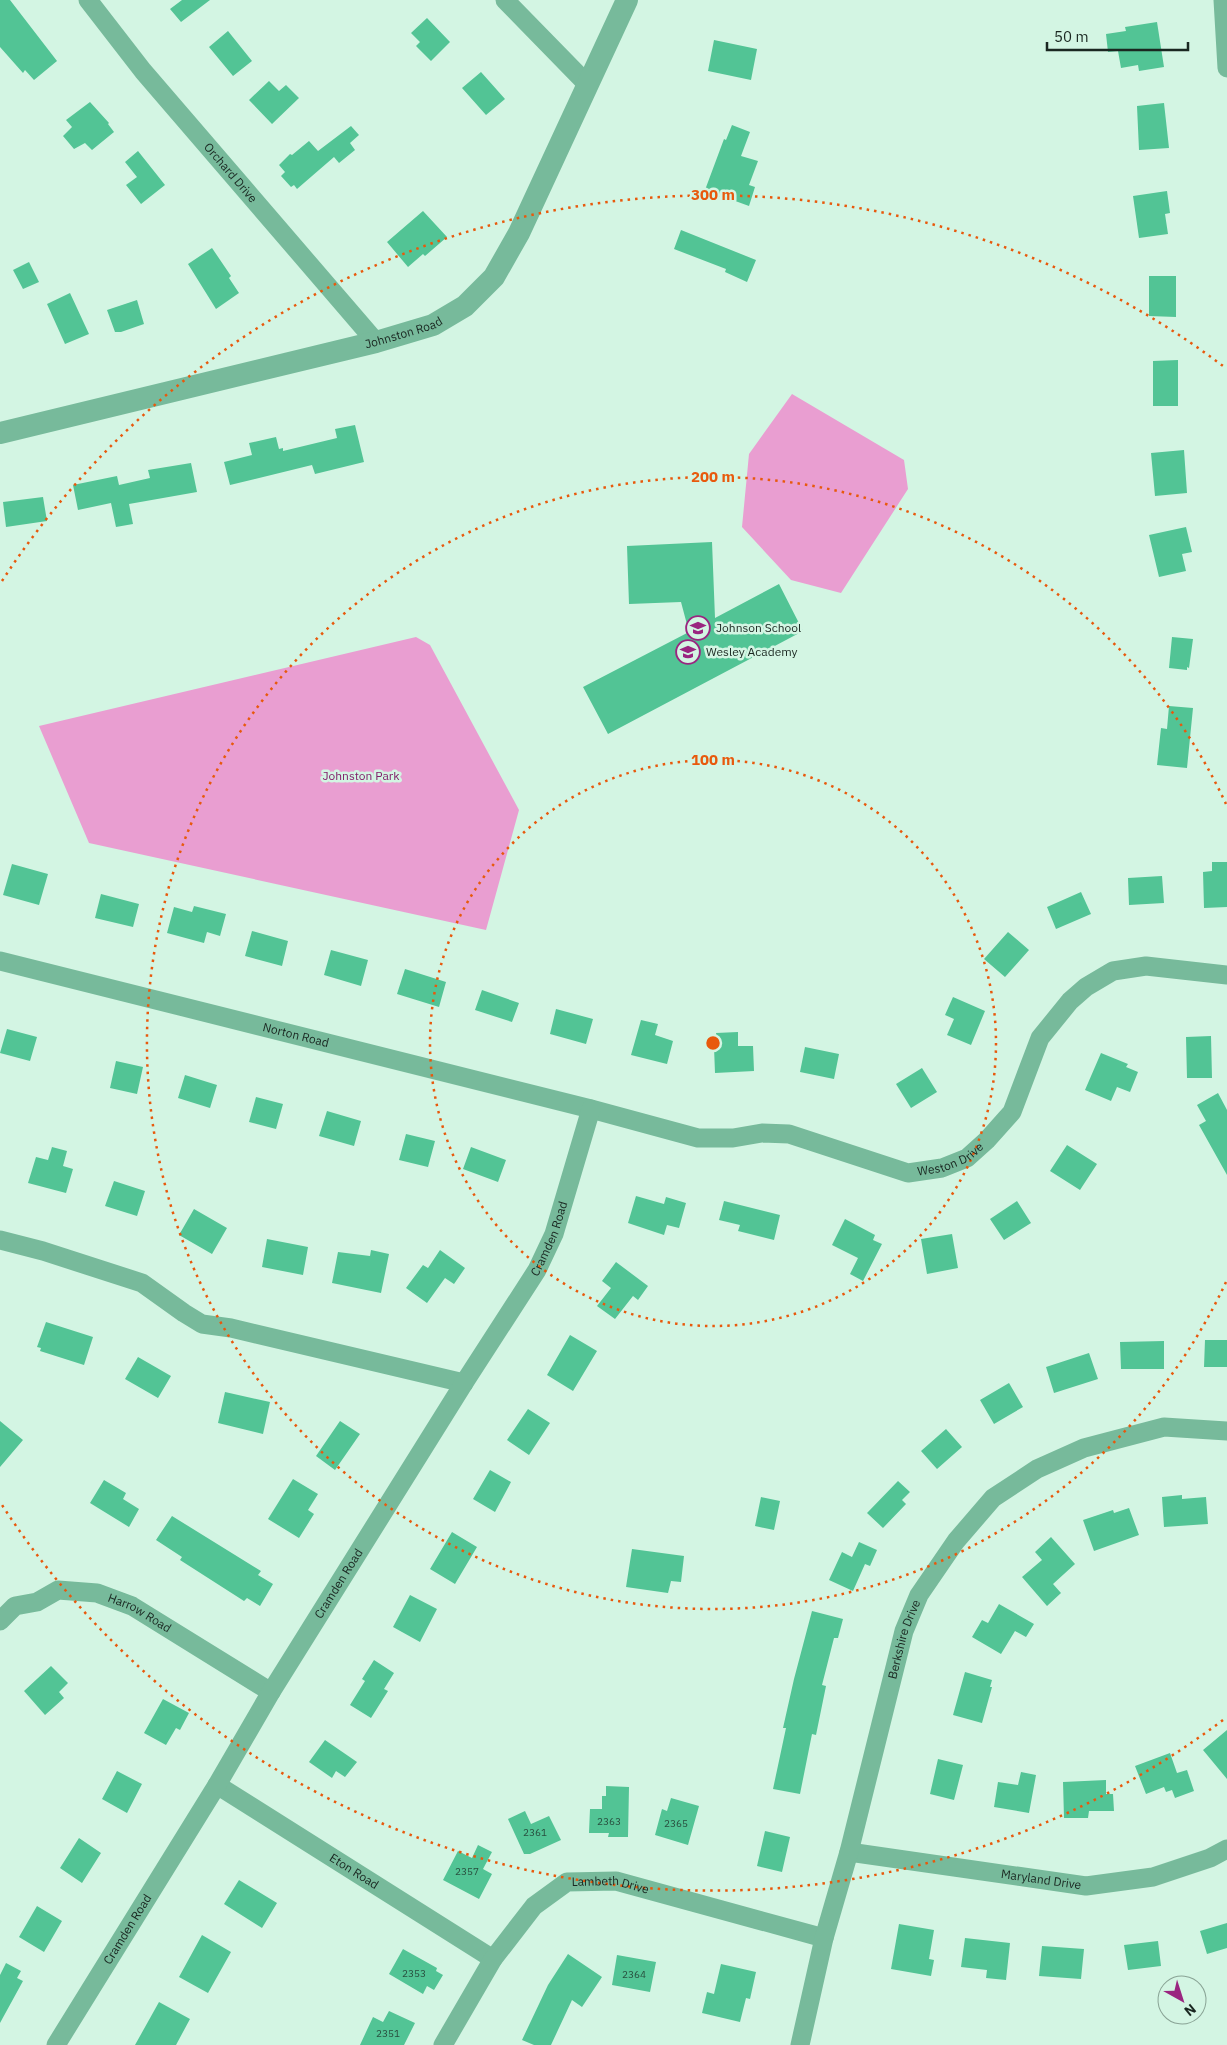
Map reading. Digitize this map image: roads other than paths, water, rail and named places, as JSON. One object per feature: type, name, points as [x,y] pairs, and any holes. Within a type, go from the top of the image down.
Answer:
[{"type":"street","name":"Orchard Drive","points":[[88,0],[143,71],[376,342]]},
{"type":"street","points":[[505,0],[587,84]]},
{"type":"street","name":"Johnston Road","points":[[0,433],[376,342],[433,325],[465,306],[494,277],[519,233],[627,0]]},
{"type":"street","points":[[1223,0],[1227,68]]},
{"type":"street","name":"Norton Road","points":[[0,961],[591,1109]]},
{"type":"street","name":"Weston Drive","points":[[591,1109],[698,1138],[733,1138],[762,1133],[789,1134],[908,1173],[942,1168],[967,1158],[987,1140],[1012,1112],[1040,1038],[1070,1001],[1086,987],[1113,971],[1146,966],[1227,975]]},
{"type":"street","name":"Cramden Road","points":[[56,2045],[218,1785],[270,1692],[537,1270],[554,1234],[591,1109]]},
{"type":"street","points":[[0,1240],[43,1251],[142,1283],[184,1314],[202,1324],[231,1328],[464,1383]]},
{"type":"street","name":"Berkshire Drive","points":[[800,2045],[824,1938],[849,1852],[904,1631],[919,1595],[956,1541],[993,1498],[1037,1470],[1084,1448],[1164,1427],[1227,1431]]},
{"type":"street","name":"Harrow Road","points":[[0,1621],[15,1606],[37,1602],[58,1590],[97,1593],[132,1606],[270,1692]]},
{"type":"street","name":"Eton Road","points":[[218,1785],[493,1959]]},
{"type":"street","name":"Maryland Drive","points":[[849,1852],[1086,1886],[1153,1877],[1210,1858],[1227,1848]]},
{"type":"street","name":"Lambeth Drive","points":[[443,2045],[493,1959],[534,1906],[568,1882],[616,1881],[824,1938]]},
{"type":"place","name":"Johnson School","points":[[698,628]]},
{"type":"place","name":"Wesley Academy","points":[[688,652]]},
{"type":"park label","name":"Johnston Park","points":[[361,776]]}]
